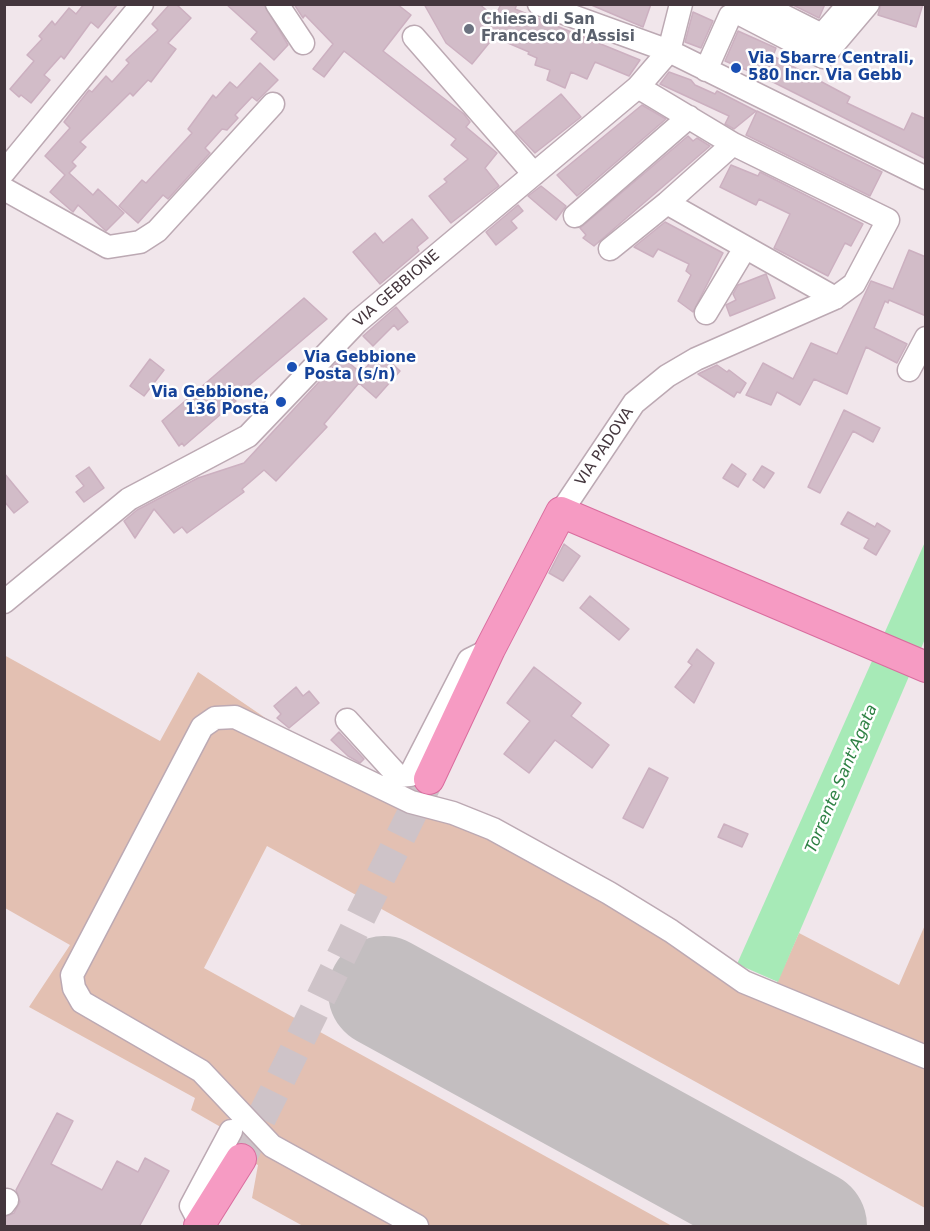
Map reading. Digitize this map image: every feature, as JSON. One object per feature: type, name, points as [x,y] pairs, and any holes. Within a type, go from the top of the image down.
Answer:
[{"type":"main road","points":[[561,512],[926,667]]},
{"type":"main road","name":"VIA PADOVA","points":[[429,779],[490,649],[561,512]]},
{"type":"main road","points":[[200,1226],[241,1159]]},
{"type":"street","points":[[4,172],[142,4]]},
{"type":"street","points":[[277,4],[303,43]]},
{"type":"street","points":[[539,4],[669,51],[926,178]]},
{"type":"street","points":[[669,51],[681,4]]},
{"type":"street","points":[[706,70],[730,16],[766,6],[822,35],[849,4]]},
{"type":"street","points":[[740,14],[823,57],[868,4]]},
{"type":"street","points":[[414,37],[534,174]]},
{"type":"street","name":"VIA GEBBIONE","points":[[4,603],[129,499],[248,436],[357,322],[638,87],[669,51]]},
{"type":"street","points":[[610,249],[667,203],[733,144],[638,87]]},
{"type":"street","points":[[4,189],[108,247],[140,242],[157,231],[273,104]]},
{"type":"street","points":[[575,216],[688,117]]},
{"type":"street","name":"VIA PADOVA","points":[[561,512],[634,403],[667,376],[696,359],[835,298],[854,284],[888,220],[733,144]]},
{"type":"street","points":[[667,203],[835,298]]},
{"type":"street","points":[[706,313],[745,248]]},
{"type":"street","points":[[909,370],[926,338]]},
{"type":"street","points":[[347,720],[398,776],[410,775],[469,660],[490,649]]},
{"type":"street","points":[[417,1227],[272,1146],[201,1071],[82,1002],[74,988],[72,975],[88,944],[202,727],[215,718],[235,717],[411,802],[453,813],[493,829],[609,893],[672,931],[744,982],[926,1057]]},
{"type":"street","points":[[200,1226],[191,1206],[231,1131]]},
{"type":"shaded area","points":[[4,655],[160,741],[198,672],[286,732],[214,713],[63,985],[67,1001],[80,1013],[193,1076],[237,1128],[266,1151],[401,1226],[303,1226],[252,1198],[258,1165],[231,1151],[238,1137],[191,1110],[195,1098],[29,1007],[70,945],[5,908]]},
{"type":"shaded area","points":[[234,729],[404,810],[488,834],[925,1066],[925,1208],[267,846],[204,968],[672,1226],[430,1226],[276,1141],[82,990],[83,974],[208,736],[216,730]]},
{"type":"shaded area","points":[[925,925],[925,1048],[775,987],[799,933],[899,985]]},
{"type":"water","name":"Torrente Sant'Agata","points":[[925,542],[925,639],[778,982],[737,964]]},
{"type":"building","points":[[84,4],[118,4],[98,28],[91,22],[64,59],[61,56],[44,75],[50,80],[31,103],[21,95],[19,97],[10,89],[34,61],[27,55],[42,39],[39,36],[52,21],[55,25],[69,8],[76,14]]},
{"type":"building","points":[[170,4],[176,4],[191,18],[168,43],[176,49],[151,82],[148,80],[133,96],[130,93],[80,142],[86,147],[72,162],[76,166],[69,173],[93,195],[98,189],[124,213],[106,231],[78,205],[73,212],[50,192],[65,175],[45,156],[70,128],[64,122],[89,90],[92,92],[106,76],[112,82],[129,63],[126,60],[158,30],[152,24]]},
{"type":"building","points":[[226,4],[264,4],[288,45],[274,60],[251,39],[257,32]]},
{"type":"building","points":[[294,4],[397,4],[411,15],[383,51],[464,114],[470,122],[466,127],[497,153],[485,168],[499,186],[451,223],[429,196],[447,182],[444,179],[468,159],[451,145],[456,139],[344,51],[324,77],[313,69],[333,44],[305,15],[303,18]]},
{"type":"building","points":[[424,4],[479,4],[495,17],[501,4],[517,4],[515,9],[640,60],[629,76],[595,62],[587,79],[571,72],[565,88],[547,80],[550,70],[535,65],[537,58],[528,54],[529,52],[494,37],[472,64],[446,43]]},
{"type":"building","points":[[589,4],[651,4],[643,27]]},
{"type":"building","points":[[791,4],[825,4],[819,18]]},
{"type":"building","points":[[881,4],[923,4],[916,27],[878,15]]},
{"type":"building","points":[[693,12],[713,21],[701,48],[685,42]]},
{"type":"building","points":[[738,31],[776,48],[773,56],[850,97],[847,103],[904,130],[912,113],[926,119],[926,159],[763,77],[725,61]]},
{"type":"building","points":[[260,63],[278,80],[257,101],[252,97],[235,115],[238,118],[227,130],[222,129],[205,148],[210,153],[168,199],[163,195],[138,223],[119,206],[142,180],[146,183],[192,133],[188,129],[213,95],[216,98],[230,82],[237,88]]},
{"type":"building","points":[[669,72],[691,80],[695,85],[715,94],[717,91],[756,111],[734,129],[725,124],[729,116],[660,84]]},
{"type":"building","points":[[561,94],[581,117],[535,153],[515,132]]},
{"type":"building","points":[[642,105],[666,119],[577,196],[557,175]]},
{"type":"building","points":[[757,111],[882,172],[870,196],[746,135]]},
{"type":"building","points":[[688,136],[693,141],[697,138],[710,146],[594,246],[583,238],[586,235],[580,228]]},
{"type":"building","points":[[731,165],[758,176],[760,172],[863,224],[851,246],[845,243],[828,276],[774,248],[790,214],[759,199],[756,205],[720,187]]},
{"type":"building","points":[[541,186],[566,206],[556,220],[528,196]]},
{"type":"building","points":[[518,205],[523,211],[511,221],[517,228],[496,245],[486,232]]},
{"type":"building","points":[[412,219],[428,238],[417,247],[419,251],[380,284],[353,252],[375,233],[383,243]]},
{"type":"building","points":[[665,222],[723,253],[693,312],[678,301],[691,275],[686,271],[689,264],[658,249],[653,257],[634,247]]},
{"type":"building","points":[[909,250],[926,257],[926,316],[889,300],[888,303],[885,301],[874,328],[907,344],[897,363],[866,347],[847,394],[814,379],[800,405],[777,392],[771,405],[746,395],[763,363],[793,379],[811,343],[837,354],[871,281],[893,289]]},
{"type":"building","points":[[766,274],[775,298],[730,316],[726,305],[736,300],[733,294],[738,285]]},
{"type":"building","points":[[304,298],[327,319],[233,399],[236,401],[184,446],[182,443],[179,446],[162,421]]},
{"type":"building","points":[[396,307],[408,322],[398,330],[394,325],[373,346],[363,336]]},
{"type":"building","points":[[380,352],[400,371],[376,398],[359,383],[324,424],[327,427],[276,481],[264,470],[242,489],[244,492],[187,533],[182,527],[174,533],[154,509],[135,538],[124,521],[137,510],[198,478],[244,463],[342,357],[361,373]]},
{"type":"building","points":[[150,359],[164,370],[144,396],[130,386]]},
{"type":"building","points":[[717,365],[727,372],[729,370],[746,383],[740,393],[737,392],[734,397],[698,374]]},
{"type":"building","points":[[844,410],[880,428],[873,442],[853,431],[820,493],[808,487]]},
{"type":"building","points":[[732,464],[746,474],[738,487],[723,478]]},
{"type":"building","points":[[762,466],[774,473],[764,488],[753,480]]},
{"type":"building","points":[[89,467],[104,488],[84,502],[76,492],[84,486],[76,476]]},
{"type":"building","points":[[4,473],[28,502],[14,513],[4,501]]},
{"type":"building","points":[[848,512],[875,527],[877,523],[890,531],[876,555],[864,548],[869,539],[841,524]]},
{"type":"building","points":[[564,544],[580,556],[563,581],[549,573]]},
{"type":"building","points":[[590,596],[629,629],[619,640],[580,608]]},
{"type":"building","points":[[697,649],[714,663],[694,703],[675,687],[692,665],[688,662]]},
{"type":"building","points":[[534,667],[581,703],[571,716],[609,745],[592,768],[555,740],[529,773],[504,754],[530,721],[507,703]]},
{"type":"building","points":[[296,687],[303,696],[309,691],[319,703],[289,728],[277,718],[281,714],[274,706]]},
{"type":"building","points":[[339,732],[364,759],[360,763],[348,756],[331,740]]},
{"type":"building","points":[[649,768],[668,778],[643,828],[623,818]]},
{"type":"building","points":[[724,824],[748,834],[742,847],[718,837]]},
{"type":"building","points":[[57,1113],[73,1121],[51,1164],[102,1190],[117,1161],[138,1172],[145,1158],[169,1171],[139,1227],[4,1227],[4,1217],[14,1213],[20,1202],[16,1190]]},
{"type":"runway","points":[[384,992],[811,1226]]},
{"type":"tunnel","points":[[241,1159],[429,779]]},
{"type":"place","name":"Chiesa di San Francesco d'Assisi","points":[[469,29]]},
{"type":"place","name":"Via Sbarre Centrali, 580 Incr. Via Gebb","points":[[736,68]]},
{"type":"place","name":"Via Gebbione Posta (s/n)","points":[[292,367]]},
{"type":"place","name":"Via Gebbione, 136 Posta","points":[[281,402]]}]
